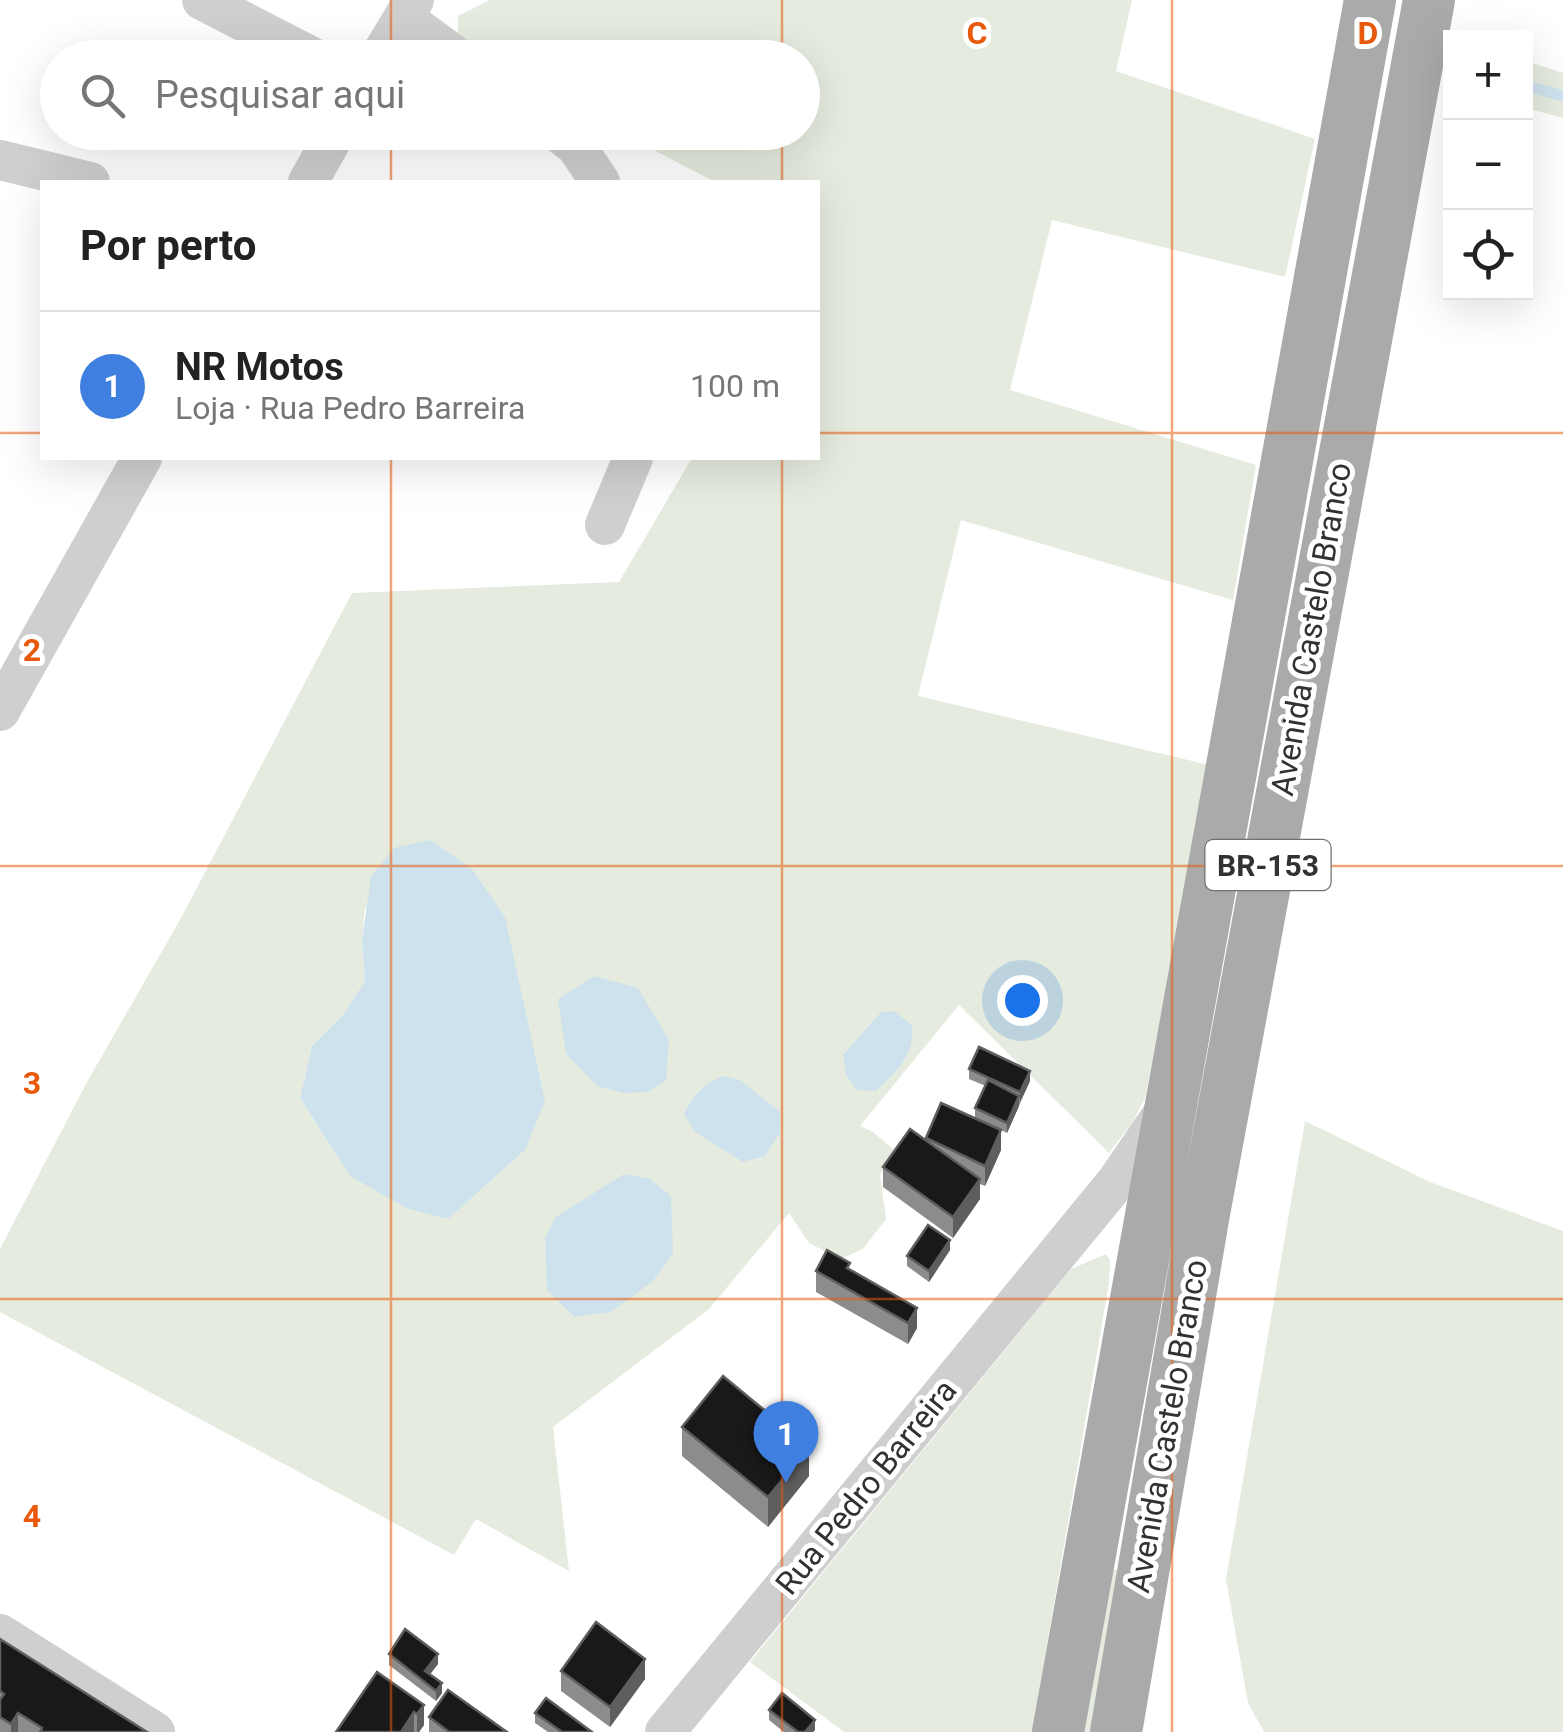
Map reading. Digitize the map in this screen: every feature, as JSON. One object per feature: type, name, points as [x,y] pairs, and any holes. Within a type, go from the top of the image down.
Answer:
[{"type":"main road","name":"Avenida Castelo Branco","points":[[1058,1732],[1370,0]]},
{"type":"main road","name":"Avenida Castelo Branco","points":[[1116,1732],[1203,1219],[1429,0]]},
{"type":"main road","points":[[1306,359],[1357,378]]},
{"type":"main road","points":[[1148,1219],[1203,1219]]},
{"type":"main road","points":[[1101,1503],[1152,1512]]},
{"type":"street","points":[[202,0],[279,40]]},
{"type":"street","points":[[392,40],[418,6],[444,40]]},
{"type":"street","points":[[309,180],[326,150]]},
{"type":"street","points":[[579,150],[599,180]]},
{"type":"street","points":[[0,160],[82,180]]},
{"type":"street","points":[[0,712],[141,460]]},
{"type":"street","points":[[605,525],[633,460]]},
{"type":"street","name":"Rua Pedro Barreira","points":[[665,1732],[1067,1242],[1148,1140],[1170,1102]]},
{"type":"street","points":[[1067,1242],[1126,1222],[1148,1219]]},
{"type":"street","points":[[0,1634],[156,1732]]},
{"type":"shaded area","points":[[490,0],[1132,0],[1116,71],[1315,139],[1285,277],[1052,220],[1010,390],[1256,465],[1233,600],[961,520],[918,696],[1209,765],[1145,1098],[1132,1123],[1109,1153],[959,1005],[860,1126],[894,1150],[880,1175],[886,1219],[863,1249],[840,1259],[809,1243],[789,1213],[709,1309],[553,1427],[569,1571],[476,1519],[454,1555],[0,1312],[0,1249],[352,593],[619,582],[691,460],[820,460],[820,180],[711,180],[654,150],[820,150],[820,40],[458,40],[458,16]],"holes":[[[365,907],[525,1150],[448,1219],[350,1176],[300,1098],[312,1046],[342,1016],[365,981]],[[545,1238],[574,1317],[548,1290]]]},
{"type":"shaded area","points":[[1533,63],[1563,73],[1563,118],[1533,110]]},
{"type":"shaded area","points":[[1305,1121],[1430,1182],[1563,1231],[1563,1732],[1264,1732],[1248,1703],[1226,1579]]},
{"type":"shaded area","points":[[1106,1254],[1110,1260],[1109,1283],[1032,1732],[844,1732],[750,1662],[1071,1269]]},
{"type":"shaded area","points":[[1111,1569],[1124,1571],[1095,1732],[1079,1732]]},
{"type":"water","points":[[430,840],[472,869],[505,917],[545,1101],[525,1150],[448,1219],[406,1208],[350,1176],[300,1098],[312,1046],[342,1016],[365,981],[362,939],[371,877],[394,848]]},
{"type":"water","points":[[594,976],[638,988],[669,1040],[666,1080],[648,1092],[624,1093],[597,1086],[566,1054],[558,999]]},
{"type":"water","points":[[894,1011],[912,1025],[908,1054],[876,1091],[857,1090],[846,1075],[843,1055],[881,1012]]},
{"type":"water","points":[[725,1076],[740,1080],[780,1112],[780,1133],[765,1156],[743,1162],[695,1132],[684,1114],[700,1090]]},
{"type":"water","points":[[624,1174],[650,1179],[671,1196],[673,1253],[653,1281],[611,1312],[574,1317],[547,1290],[545,1238],[556,1217]]},
{"type":"building","points":[[979,1047],[1030,1071],[1020,1092],[969,1069]]},
{"type":"building","points":[[988,1080],[1019,1096],[1007,1123],[975,1108]]},
{"type":"building","points":[[941,1103],[1001,1130],[985,1166],[926,1138]]},
{"type":"building","points":[[910,1129],[980,1179],[953,1217],[883,1167]]},
{"type":"building","points":[[928,1225],[950,1240],[929,1271],[907,1256]]},
{"type":"building","points":[[827,1250],[850,1263],[847,1268],[917,1308],[908,1323],[816,1271]]},
{"type":"building","points":[[723,1376],[809,1447],[768,1497],[682,1427]]},
{"type":"building","points":[[596,1622],[645,1659],[610,1707],[561,1671]]},
{"type":"building","points":[[405,1629],[438,1654],[425,1671],[442,1683],[436,1691],[389,1654]]},
{"type":"building","points":[[0,1639],[147,1732],[40,1732],[42,1728],[18,1713],[11,1724],[0,1717],[4,1694],[0,1691]]},
{"type":"building","points":[[377,1672],[424,1705],[417,1714],[414,1712],[401,1732],[336,1732]]},
{"type":"building","points":[[448,1690],[507,1732],[449,1732],[429,1717]]},
{"type":"building","points":[[782,1693],[815,1720],[805,1732],[798,1732],[769,1710]]},
{"type":"building","points":[[546,1698],[592,1732],[562,1732],[535,1713]]},
{"type":"waterway","points":[[1533,88],[1563,96]]},
{"type":"place","name":"NR Motos","points":[[786,1483]]}]
